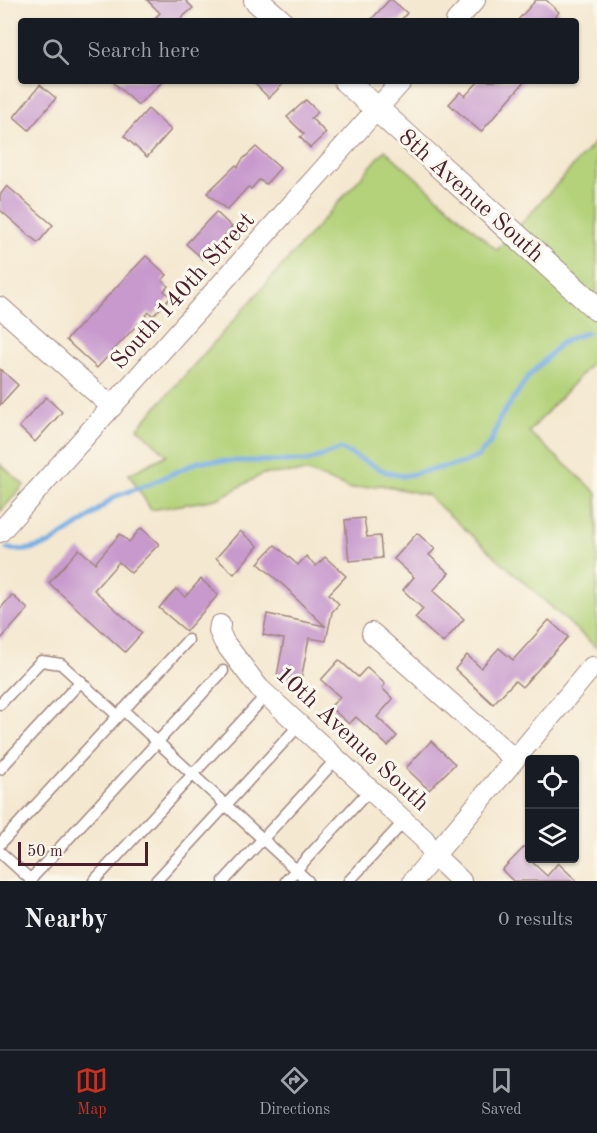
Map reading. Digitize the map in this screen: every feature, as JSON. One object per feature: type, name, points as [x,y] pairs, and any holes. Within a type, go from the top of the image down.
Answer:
[{"type":"street","points":[[256,0],[277,18]]},
{"type":"street","points":[[459,18],[475,0]]},
{"type":"street","name":"8th Avenue South","points":[[349,84],[597,309]]},
{"type":"street","name":"South 140th Street","points":[[0,532],[399,84]]},
{"type":"street","points":[[0,308],[112,407]]},
{"type":"street","name":"10th Avenue South","points":[[220,625],[219,631],[224,642],[260,688],[424,839],[435,856],[462,881]]},
{"type":"street","points":[[372,633],[514,759]]},
{"type":"street","points":[[413,881],[592,667]]},
{"type":"lane","points":[[0,844],[188,640]]},
{"type":"lane","points":[[0,704],[40,661],[61,664],[158,742],[308,881]]},
{"type":"lane","points":[[0,852],[31,880],[223,671]]},
{"type":"lane","points":[[0,769],[81,681]]},
{"type":"lane","points":[[94,881],[259,703]]},
{"type":"lane","points":[[156,881],[292,733]]},
{"type":"lane","points":[[224,881],[329,767]]},
{"type":"lane","points":[[286,881],[363,797]]},
{"type":"lane","points":[[350,881],[398,828]]},
{"type":"green space","points":[[597,140],[597,357],[529,432],[597,493],[597,648],[427,495],[381,485],[351,489],[308,472],[263,474],[217,499],[151,510],[129,474],[167,455],[138,428],[385,150],[497,250]]},
{"type":"green space","points":[[0,464],[24,485],[0,512]]},
{"type":"building","points":[[147,0],[185,0],[193,8],[181,18],[155,18],[160,13]]},
{"type":"building","points":[[389,0],[407,13],[403,18],[373,18]]},
{"type":"building","points":[[536,0],[546,0],[559,12],[554,18],[520,18]]},
{"type":"building","points":[[115,84],[160,84],[138,105]]},
{"type":"building","points":[[255,84],[283,84],[269,98]]},
{"type":"building","points":[[476,84],[522,84],[481,132],[449,104],[460,92],[465,96]]},
{"type":"building","points":[[40,85],[56,98],[29,130],[14,117]]},
{"type":"building","points":[[306,100],[318,112],[311,118],[326,133],[310,148],[300,137],[304,134],[287,117]]},
{"type":"building","points":[[148,109],[171,130],[147,157],[124,136]]},
{"type":"building","points":[[256,147],[280,168],[266,184],[259,180],[251,189],[248,187],[227,210],[207,193],[236,165],[238,167]]},
{"type":"building","points":[[7,186],[53,225],[38,243],[0,210],[0,195]]},
{"type":"building","points":[[216,212],[232,227],[203,259],[186,244]]},
{"type":"building","points":[[146,256],[167,275],[162,280],[168,286],[164,291],[171,297],[153,316],[149,312],[97,368],[66,340]]},
{"type":"building","points":[[0,369],[18,385],[0,405]]},
{"type":"building","points":[[46,397],[62,412],[35,442],[19,427]]},
{"type":"building","points":[[364,518],[367,537],[380,536],[382,558],[349,561],[345,520]]},
{"type":"building","points":[[141,528],[159,544],[131,573],[119,562],[94,590],[142,633],[125,652],[49,583],[79,549],[95,563],[120,534],[129,542]]},
{"type":"building","points":[[240,531],[258,546],[234,574],[216,558]]},
{"type":"building","points":[[417,533],[435,549],[429,555],[449,573],[433,591],[464,619],[443,643],[415,618],[423,609],[403,590],[414,577],[394,559]]},
{"type":"building","points":[[275,545],[298,565],[306,556],[316,566],[325,557],[346,576],[329,594],[339,604],[332,612],[326,641],[309,638],[301,680],[277,676],[284,639],[263,635],[267,614],[325,626],[258,563]]},
{"type":"building","points":[[201,579],[218,595],[186,631],[159,608],[176,589],[185,597]]},
{"type":"building","points":[[12,595],[28,609],[0,640],[0,609]]},
{"type":"building","points":[[549,620],[568,637],[522,687],[515,681],[493,704],[455,669],[467,655],[481,668],[499,648],[513,660]]},
{"type":"building","points":[[339,660],[358,677],[367,667],[385,684],[382,688],[393,699],[377,717],[397,736],[388,746],[356,717],[349,724],[330,707],[340,697],[321,680]]},
{"type":"building","points":[[431,741],[455,764],[429,790],[406,768]]},
{"type":"building","points":[[525,846],[525,863],[533,863],[547,876],[558,863],[577,881],[513,881],[502,870]]},
{"type":"waterway","points":[[7,549],[26,550],[49,544],[86,520],[114,497],[200,461],[308,461],[341,449],[386,472],[403,476],[463,463],[477,457],[491,442],[500,418],[529,376],[560,344],[587,333]]}]
